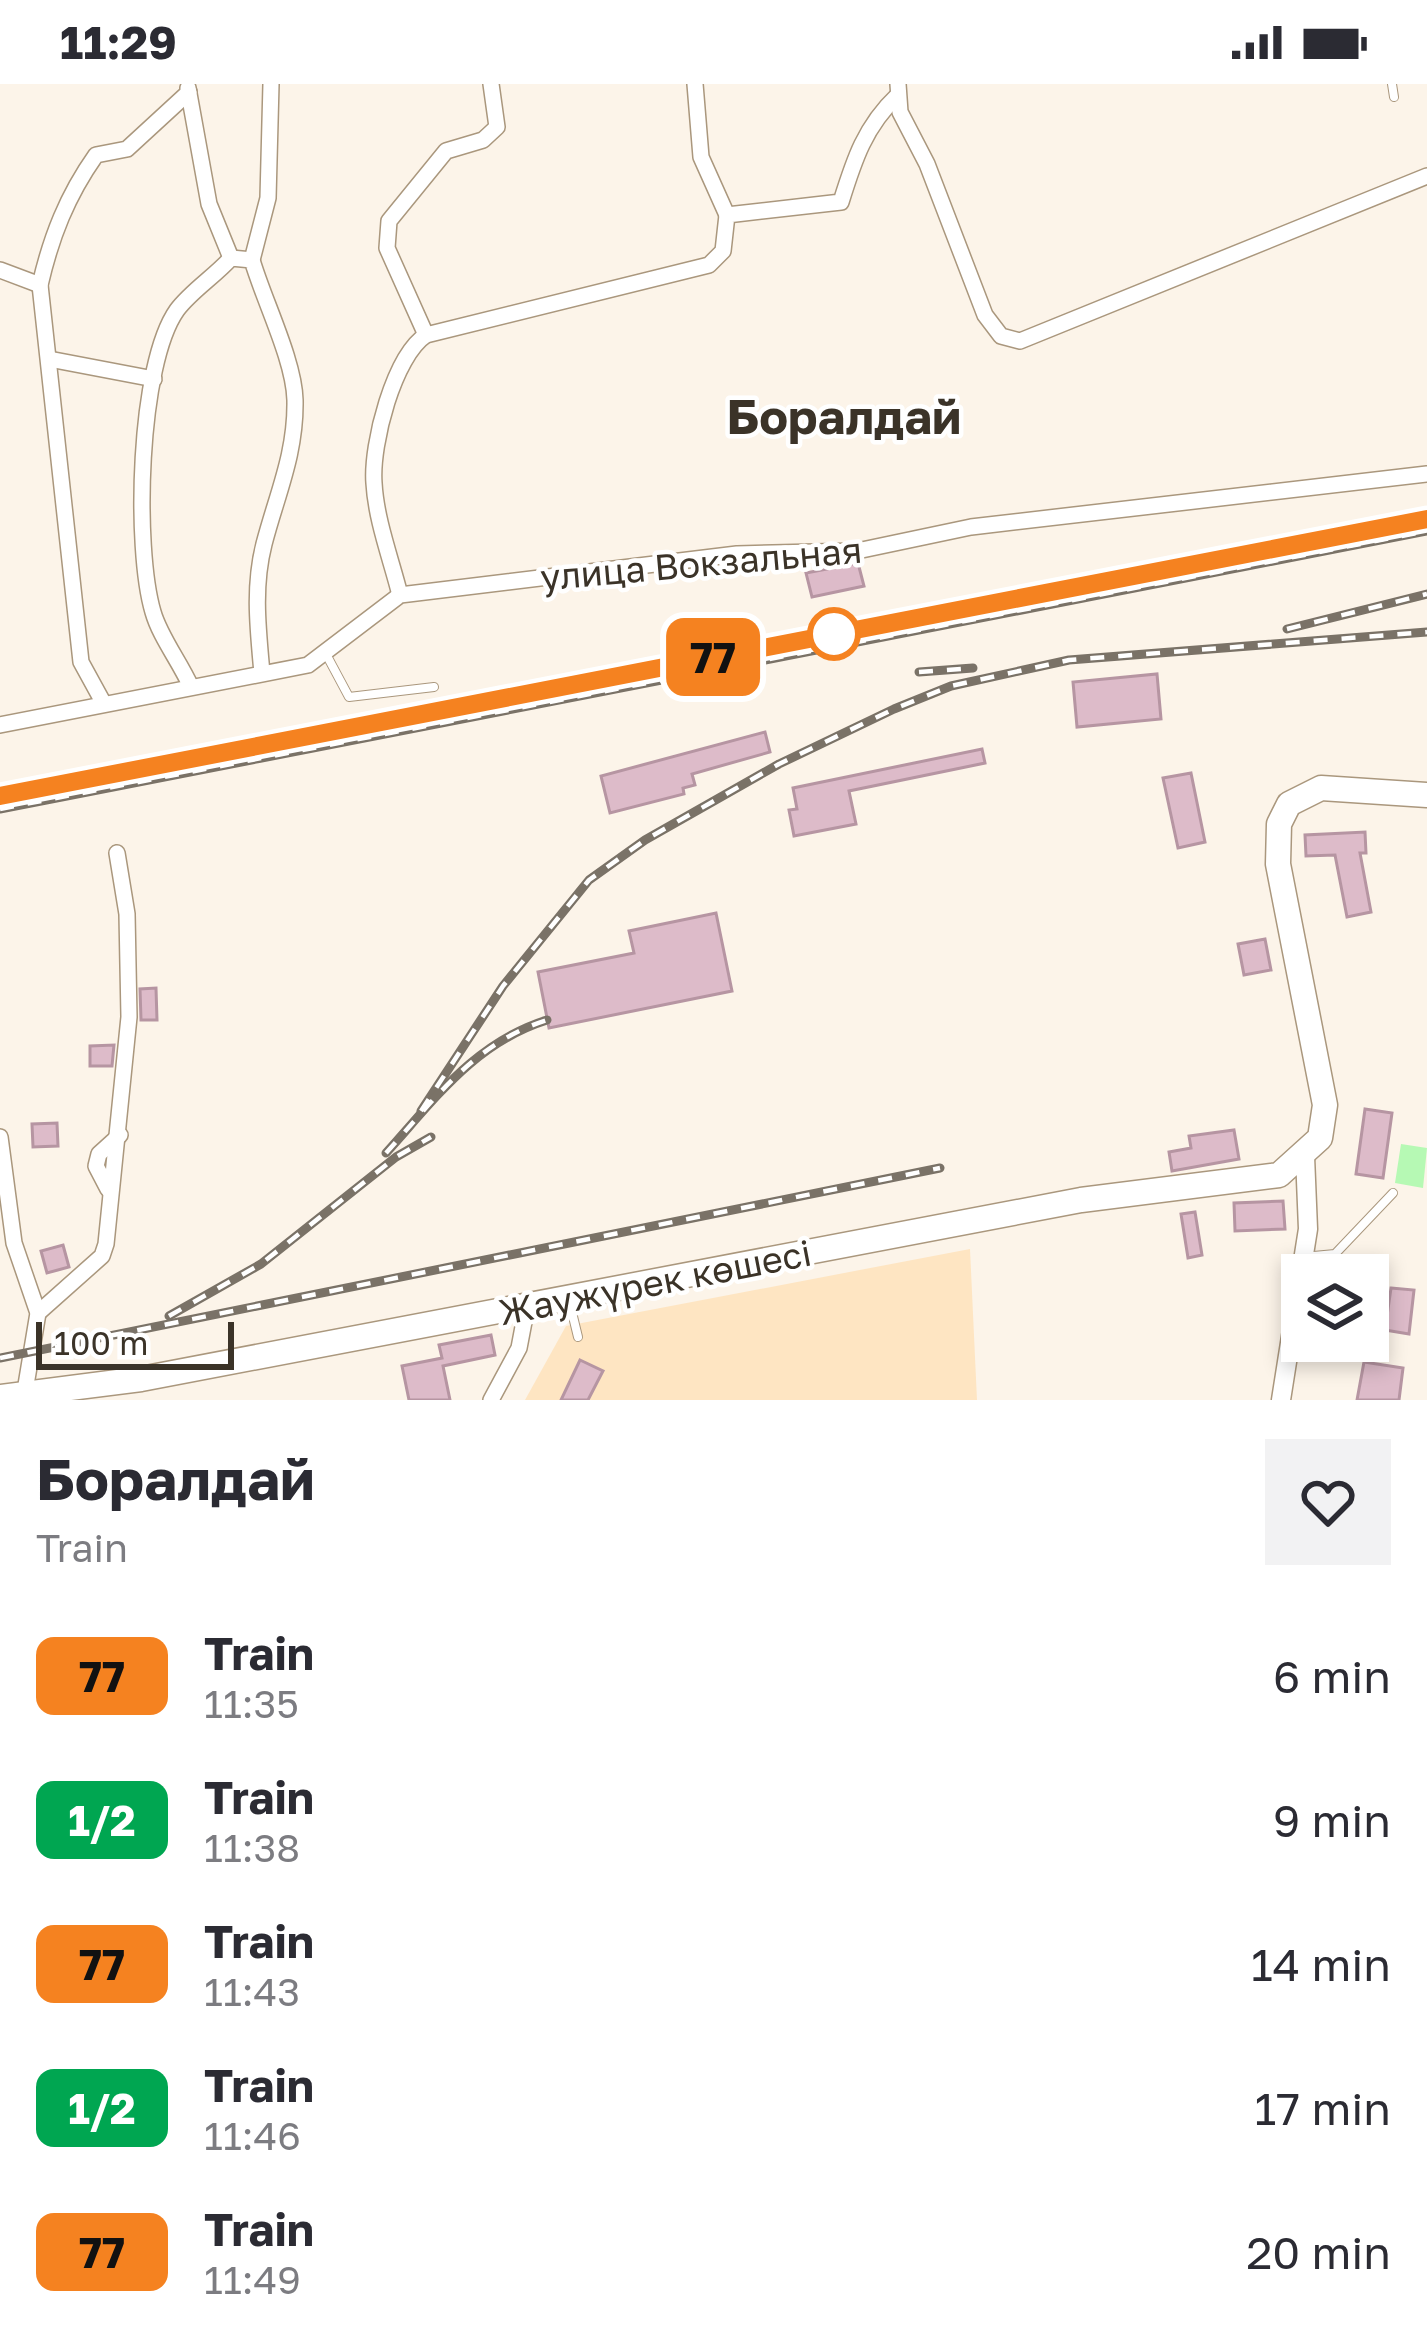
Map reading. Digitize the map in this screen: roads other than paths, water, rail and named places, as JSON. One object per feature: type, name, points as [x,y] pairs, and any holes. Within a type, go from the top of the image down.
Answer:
[{"type":"main road","points":[[1304,1156],[1320,1138],[1325,1105],[1278,864],[1277,836],[1289,804],[1321,788],[1427,795]]},
{"type":"main road","name":"Жаужүрек көшесі","points":[[16,1397],[140,1379],[1081,1200],[1279,1175],[1304,1156]]},
{"type":"street","points":[[262,673],[256,602],[264,544],[286,488],[295,401],[290,365],[272,328],[252,260],[268,198],[271,84]]},
{"type":"street","points":[[426,335],[387,248],[389,220],[446,151],[483,140],[497,127],[491,84]]},
{"type":"street","points":[[0,724],[308,665],[400,595],[373,480],[395,374],[406,348],[426,335],[709,265],[723,251],[727,215],[700,158],[695,84]]},
{"type":"street","points":[[188,88],[209,204],[231,259]]},
{"type":"street","points":[[104,704],[81,662],[40,285],[50,240],[76,183],[96,155],[127,149],[188,88]]},
{"type":"street","points":[[727,215],[841,202],[857,149],[875,116],[898,90]]},
{"type":"street","points":[[898,90],[900,112],[927,164],[986,316],[1001,336],[1020,340],[1427,176]]},
{"type":"street","points":[[191,686],[153,615],[142,457],[154,379],[176,310],[231,259],[252,260]]},
{"type":"street","points":[[0,270],[40,285]]},
{"type":"street","points":[[49,359],[154,379]]},
{"type":"street","name":"улица Вокзальная","points":[[400,595],[736,554],[857,551],[971,526],[1427,474]]},
{"type":"street","points":[[38,1312],[102,1256],[108,1189],[118,1169],[129,1018],[127,914],[117,853]]},
{"type":"street","points":[[0,1136],[14,1243],[38,1312],[16,1397]]},
{"type":"street","points":[[1302,1254],[1309,1196],[1304,1156]]},
{"type":"street","points":[[491,1400],[519,1348],[527,1306]]},
{"type":"street","points":[[1281,1400],[1287,1362]]},
{"type":"lane","points":[[1392,84],[1394,98]]},
{"type":"lane","points":[[326,654],[349,697],[434,687]]},
{"type":"lane","points":[[1335,1254],[1393,1193]]},
{"type":"lane","points":[[568,1298],[578,1337]]},
{"type":"railway","points":[[0,809],[1427,531]]},
{"type":"railway","points":[[1287,629],[1427,594]]},
{"type":"railway","points":[[421,1111],[503,986],[589,880],[645,840],[779,764],[894,709],[951,686],[1069,660],[1427,632]]},
{"type":"railway","points":[[919,672],[973,668]]},
{"type":"railway","points":[[386,1153],[477,1058],[521,1030],[547,1020]]},
{"type":"railway","points":[[169,1316],[261,1264],[396,1157],[431,1137]]},
{"type":"railway","points":[[0,1358],[940,1168]]},
{"type":"train","name":"77","points":[[0,796],[1427,519]]},
{"type":"district","name":"Боралдай","points":[[844,416]]}]
